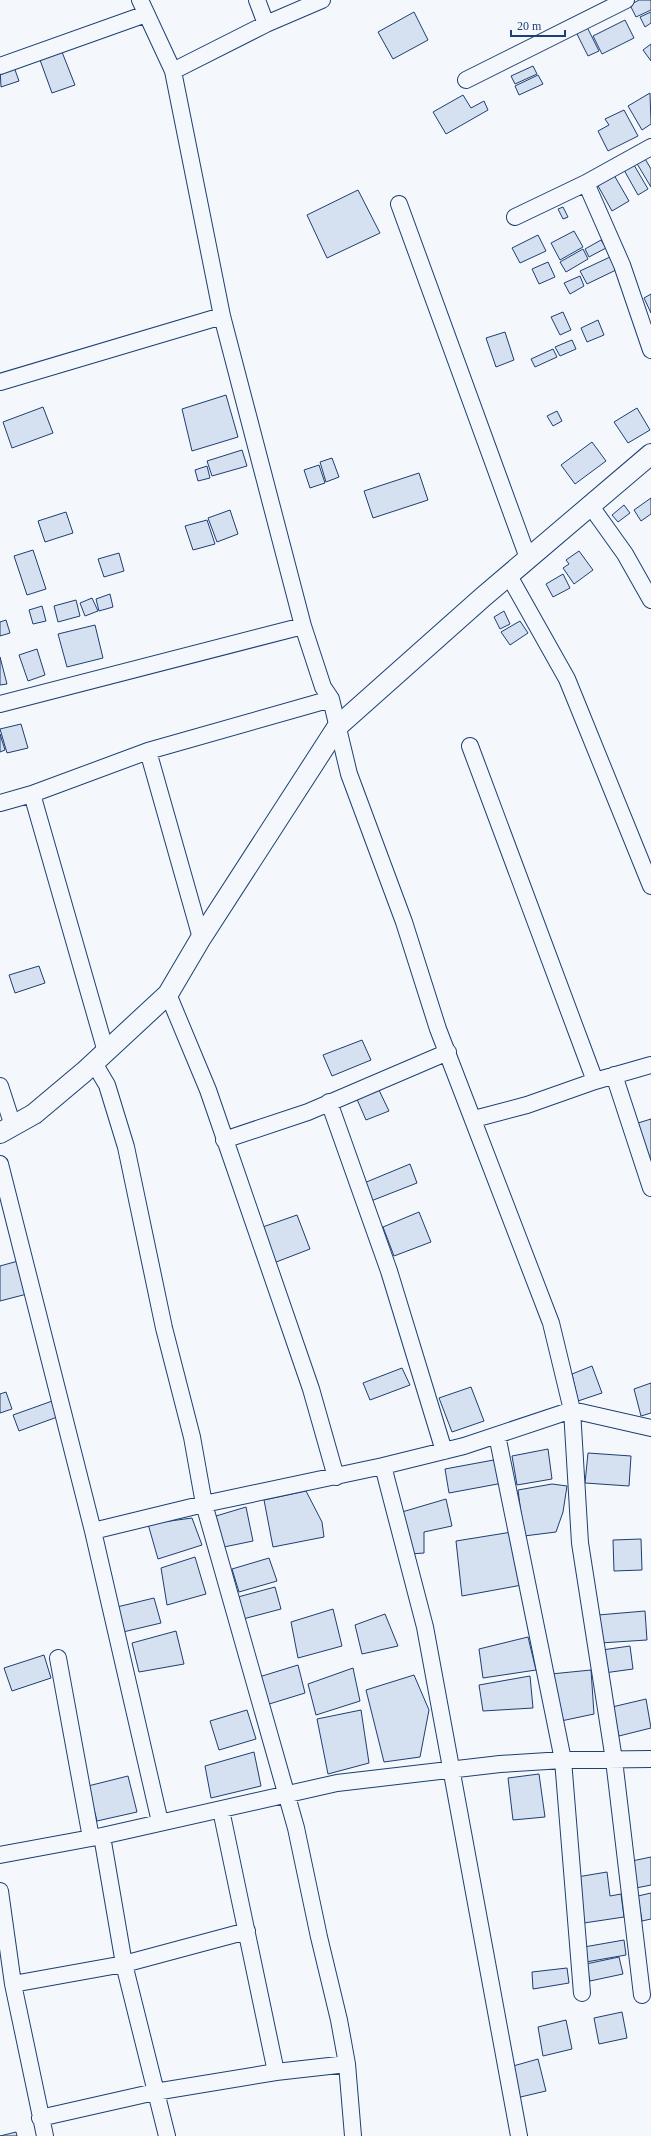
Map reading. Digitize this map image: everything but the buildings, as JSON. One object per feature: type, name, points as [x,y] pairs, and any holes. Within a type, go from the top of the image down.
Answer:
[{"type":"street","points":[[257,0],[266,24]]},
{"type":"street","points":[[173,71],[266,24],[322,0]]},
{"type":"street","points":[[466,80],[626,0]]},
{"type":"street","points":[[0,66],[143,7],[173,71],[222,316],[303,626],[323,686],[330,699],[349,774],[404,922],[438,1029],[474,1119],[551,1323],[572,1410],[580,1543],[614,1760],[642,1995]]},
{"type":"street","points":[[515,217],[586,183],[651,148]]},
{"type":"street","points":[[586,183],[622,266],[651,350]]},
{"type":"street","points":[[399,204],[528,558]]},
{"type":"street","points":[[0,382],[222,316]]},
{"type":"street","points":[[0,1086],[6,1130],[34,1114],[100,1057],[168,994],[201,938],[338,726],[528,558],[651,454]]},
{"type":"street","points":[[590,505],[625,554],[651,600]]},
{"type":"street","points":[[509,576],[567,680],[646,863],[651,886]]},
{"type":"street","points":[[0,704],[303,626]]},
{"type":"street","points":[[0,803],[32,794],[148,751],[330,699]]},
{"type":"street","points":[[470,746],[595,1081]]},
{"type":"street","points":[[148,751],[201,938]]},
{"type":"street","points":[[32,794],[107,1085],[126,1147],[164,1328],[192,1437],[204,1504],[287,1792],[339,2020],[347,2064],[353,2136]]},
{"type":"street","points":[[168,994],[208,1090],[311,1389],[336,1477]]},
{"type":"street","points":[[224,1140],[330,1102],[448,1052]]},
{"type":"street","points":[[474,1119],[527,1105],[595,1081],[651,1065]]},
{"type":"street","points":[[614,1076],[651,1188]]},
{"type":"street","points":[[330,1102],[389,1271],[444,1451]]},
{"type":"street","points":[[0,1164],[93,1531],[160,1822]]},
{"type":"street","points":[[93,1531],[204,1504],[336,1477],[444,1451],[572,1410],[651,1428]]},
{"type":"street","points":[[497,1435],[563,1760],[582,1993]]},
{"type":"street","points":[[383,1466],[425,1627],[518,2136]]},
{"type":"street","points":[[58,1658],[124,1964],[167,2136]]},
{"type":"street","points":[[0,1856],[221,1810],[287,1792],[336,1782],[451,1769],[563,1760],[651,1759]]},
{"type":"street","points":[[221,1810],[276,2072]]},
{"type":"street","points":[[0,1891],[13,1984],[45,2136]]},
{"type":"street","points":[[13,1984],[124,1964],[247,1931]]},
{"type":"street","points":[[40,2118],[155,2092],[276,2072],[347,2064]]}]
